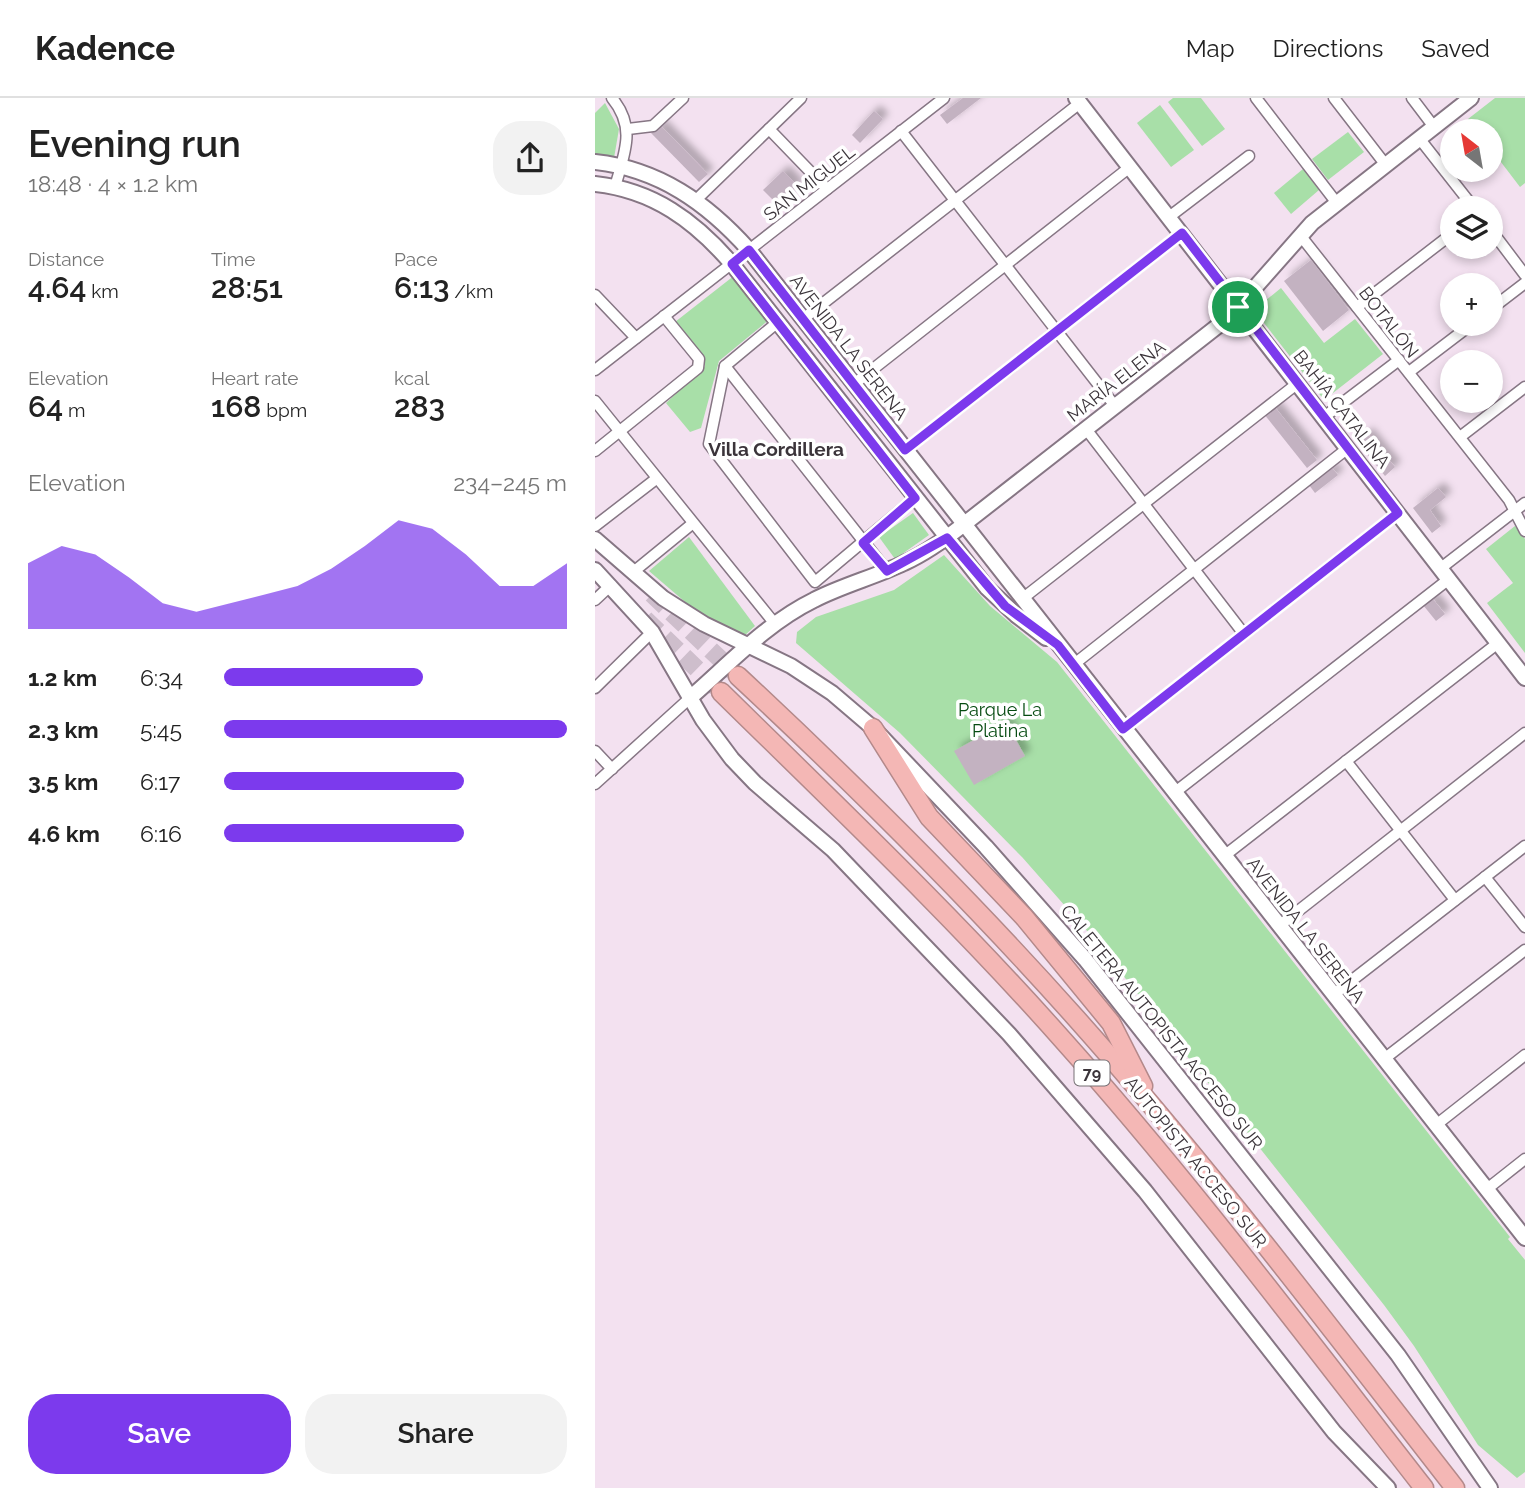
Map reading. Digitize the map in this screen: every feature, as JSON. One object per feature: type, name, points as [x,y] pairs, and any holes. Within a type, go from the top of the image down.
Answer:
[{"type":"highway","name":"AUTOPISTA ACCESO SUR","points":[[738,676],[933,865],[1076,1018],[1160,1116],[1455,1488]]},
{"type":"highway","name":"AUTOPISTA ACCESO SUR","points":[[721,692],[942,910],[1062,1038],[1208,1212],[1424,1488]]},
{"type":"highway","points":[[873,729],[898,764],[923,809],[1024,917],[1111,1023],[1160,1116]]},
{"type":"street","points":[[612,98],[628,129],[628,144],[615,187]]},
{"type":"street","points":[[628,129],[653,126],[683,98]]},
{"type":"street","points":[[697,200],[801,98]]},
{"type":"street","name":"SAN MIGUEL","points":[[595,370],[943,98]]},
{"type":"street","points":[[1255,98],[1336,202]]},
{"type":"street","points":[[1334,98],[1385,164]]},
{"type":"street","points":[[1412,98],[1434,127]]},
{"type":"street","name":"MARÍA ELENA","points":[[691,697],[775,624],[813,600],[887,571],[947,538],[1238,307],[1300,234],[1336,202],[1471,98]]},
{"type":"street","points":[[803,320],[1078,100]]},
{"type":"street","name":"BAHÍA CATALINA","points":[[1078,100],[1525,678]]},
{"type":"street","points":[[769,129],[827,189]]},
{"type":"street","points":[[901,131],[1115,406]]},
{"type":"street","points":[[1419,138],[1465,196]]},
{"type":"street","points":[[1169,218],[1249,156]]},
{"type":"street","name":"AVENIDA LA SERENA","points":[[595,162],[621,166],[660,179],[697,200],[723,221],[749,250],[1525,1238]]},
{"type":"street","points":[[854,384],[1130,167]]},
{"type":"street","name":"AVENIDA LA SERENA","points":[[595,184],[639,194],[679,213],[698,227],[732,264],[915,498],[1000,601],[1058,645]]},
{"type":"street","points":[[905,450],[1182,233]]},
{"type":"street","name":"BOTALÓN","points":[[1300,234],[1509,499],[1525,531]]},
{"type":"street","points":[[1357,307],[1440,243]]},
{"type":"street","points":[[1503,246],[1525,275]]},
{"type":"street","points":[[1503,300],[1525,283]]},
{"type":"street","points":[[595,295],[636,338]]},
{"type":"street","points":[[595,451],[698,368],[697,356],[664,316]]},
{"type":"street","points":[[778,322],[725,366],[709,435],[711,448],[815,582],[915,498]]},
{"type":"street","points":[[1409,372],[1456,336]]},
{"type":"street","points":[[1324,417],[1399,360]]},
{"type":"street","points":[[725,366],[887,571]]},
{"type":"street","points":[[1022,599],[1298,383]]},
{"type":"street","points":[[1460,437],[1525,387]]},
{"type":"street","points":[[595,401],[775,624]]},
{"type":"street","points":[[1086,429],[1244,634]]},
{"type":"street","points":[[1073,665],[1348,448]]},
{"type":"street","points":[[595,526],[656,479]]},
{"type":"street","points":[[1174,793],[1445,573],[1525,503]]},
{"type":"street","points":[[1123,729],[1398,513]]},
{"type":"street","points":[[632,573],[692,524]]},
{"type":"street","points":[[595,539],[648,588],[681,610],[749,645]]},
{"type":"street","points":[[595,570],[652,632],[711,732],[744,773],[802,821],[849,866],[1045,1075],[1145,1191],[1334,1432],[1388,1488]]},
{"type":"street","points":[[595,600],[611,585]]},
{"type":"street","points":[[595,688],[652,632]]},
{"type":"street","points":[[1224,856],[1498,643]]},
{"type":"street","name":"CALETERA AUTOPISTA ACCESO SUR","points":[[749,645],[810,677],[873,729],[1014,877],[1085,959],[1398,1355],[1490,1488]]},
{"type":"street","points":[[595,784],[691,697]]},
{"type":"street","points":[[1279,926],[1525,733]]},
{"type":"street","points":[[595,751],[612,768]]},
{"type":"street","points":[[1346,761],[1455,900]]},
{"type":"street","points":[[1333,995],[1525,846]]},
{"type":"street","points":[[1485,877],[1525,927]]},
{"type":"street","points":[[1384,1059],[1525,950]]},
{"type":"street","points":[[1436,1125],[1525,1055]]},
{"type":"street","points":[[1486,1189],[1525,1159]]},
{"type":"green space","points":[[1173,98],[1201,98],[1225,129],[1202,146],[1168,102]]},
{"type":"green space","points":[[1495,98],[1525,98],[1525,183],[1520,187],[1503,165],[1503,119],[1468,119]]},
{"type":"green space","points":[[605,103],[619,129],[614,158],[595,155],[595,113]]},
{"type":"green space","points":[[1160,105],[1194,150],[1171,167],[1137,123]]},
{"type":"green space","points":[[1348,132],[1364,152],[1328,180],[1312,159]]},
{"type":"green space","points":[[1303,169],[1319,190],[1291,214],[1274,193]]},
{"type":"green space","points":[[735,275],[770,319],[719,361],[701,428],[690,432],[666,403],[705,366],[675,322]]},
{"type":"green space","points":[[1281,288],[1324,343],[1355,319],[1383,354],[1324,400],[1257,314],[1260,305]]},
{"type":"green space","points":[[913,513],[929,535],[895,559],[879,537]]},
{"type":"green space","points":[[1515,526],[1525,539],[1525,653],[1487,603],[1513,583],[1486,549]]},
{"type":"green space","points":[[689,537],[755,626],[743,637],[691,607],[649,571]]},
{"type":"green space","name":"Parque La Platina","points":[[944,555],[990,606],[1057,662],[1510,1237],[1508,1239],[1525,1260],[1525,1472],[1517,1478],[1478,1445],[1384,1305],[1095,940],[1022,857],[900,733],[796,643],[797,632],[816,617],[894,590]]},
{"type":"building","points":[[963,98],[981,98],[947,124],[940,115]]},
{"type":"building","points":[[874,111],[883,119],[860,143],[852,135]]},
{"type":"building","points":[[660,125],[708,174],[699,182],[651,133]]},
{"type":"building","points":[[783,171],[798,186],[778,205],[763,190]]},
{"type":"building","points":[[1311,260],[1349,310],[1323,331],[1284,281]]},
{"type":"building","points":[[1274,406],[1317,460],[1307,468],[1264,414]]},
{"type":"building","points":[[1367,433],[1395,467],[1385,476],[1357,442]]},
{"type":"building","points":[[1332,468],[1338,475],[1315,493],[1309,485]]},
{"type":"building","points":[[1438,488],[1446,497],[1430,510],[1441,526],[1432,533],[1413,508]]},
{"type":"building","points":[[1432,598],[1445,614],[1436,621],[1423,605]]},
{"type":"building","points":[[1006,722],[1025,756],[974,785],[954,751]]},
{"type":"tunnel","points":[[652,594],[738,676]]},
{"type":"tunnel","points":[[645,619],[721,692]]},
{"type":"district","name":"Villa Cordillera","points":[[776,449]]},
{"type":"route","points":[[1182,233],[1238,307],[1398,513],[1123,729],[1058,645],[1005,606],[947,538],[921,555],[887,571],[863,543],[915,498],[732,264],[749,250],[905,450],[1182,233]]}]
